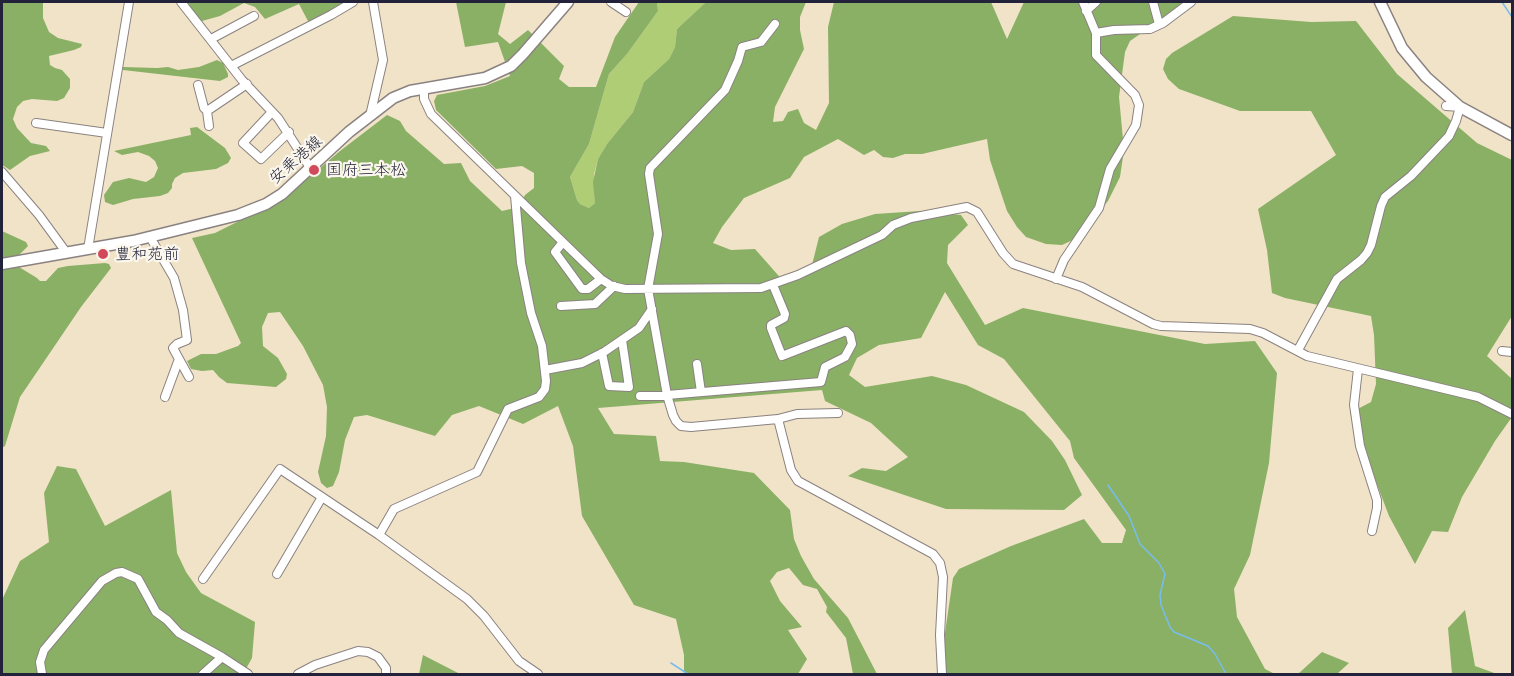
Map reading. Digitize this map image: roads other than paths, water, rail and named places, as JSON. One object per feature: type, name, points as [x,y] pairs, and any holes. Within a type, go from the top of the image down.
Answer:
[{"type":"main road","name":"安乗港線","points":[[2,264],[150,237],[238,216],[257,208],[282,194],[349,132],[393,98],[424,89],[473,81],[504,70],[523,54],[567,2]]},
{"type":"main road","points":[[1380,2],[1402,48],[1426,77],[1460,107],[1512,135]]},
{"type":"street","points":[[88,249],[129,2]]},
{"type":"street","points":[[181,2],[231,66],[289,132],[311,169]]},
{"type":"street","points":[[231,66],[353,2]]},
{"type":"street","points":[[370,116],[382,60],[373,2]]},
{"type":"street","points":[[611,2],[626,12]]},
{"type":"street","points":[[1056,279],[1064,260],[1098,208],[1110,169],[1136,125],[1139,105],[1135,95],[1096,55],[1096,33],[1083,2]]},
{"type":"street","points":[[1086,11],[1096,2]]},
{"type":"street","points":[[1153,2],[1159,24]]},
{"type":"street","points":[[1096,33],[1150,29],[1191,2]]},
{"type":"street","points":[[211,39],[254,16]]},
{"type":"street","points":[[775,24],[760,42],[742,47],[725,90],[650,168],[658,234],[648,289],[667,395],[676,421],[681,426],[778,419],[797,414],[838,413]]},
{"type":"street","points":[[207,111],[247,84]]},
{"type":"street","points":[[198,85],[204,108],[207,111],[209,126]]},
{"type":"street","points":[[424,89],[424,99],[431,114],[601,279],[614,286],[625,289],[746,289],[773,285],[882,235],[894,225],[967,207],[977,212],[1003,253],[1013,264],[1097,293],[1153,324],[1250,329],[1263,333],[1307,356],[1478,397],[1512,414]]},
{"type":"street","points":[[1298,350],[1337,279],[1367,253],[1385,197],[1411,176],[1449,136],[1460,107],[1446,106]]},
{"type":"street","points":[[272,112],[243,143],[261,159],[289,132]]},
{"type":"street","points":[[36,123],[107,133]]},
{"type":"street","points":[[2,171],[66,252]]},
{"type":"street","points":[[379,535],[394,509],[477,472],[508,409],[543,393],[546,381],[542,346],[531,313],[523,276],[515,196]]},
{"type":"street","points":[[150,237],[173,274],[183,310],[187,340],[173,348],[189,377]]},
{"type":"street","points":[[563,242],[555,252],[582,289],[588,289],[601,279]]},
{"type":"street","points":[[640,396],[821,382],[825,367],[845,357],[853,341],[846,331],[782,356],[771,325],[784,318],[785,314],[773,285]]},
{"type":"street","points":[[561,306],[594,304],[614,286]]},
{"type":"street","points":[[545,370],[582,363],[602,353],[639,328],[652,309]]},
{"type":"street","points":[[602,353],[609,386],[629,387],[622,340]]},
{"type":"street","points":[[1502,351],[1512,352]]},
{"type":"street","points":[[165,397],[179,359]]},
{"type":"street","points":[[697,364],[701,392]]},
{"type":"street","points":[[1359,369],[1354,400],[1355,418],[1377,508],[1372,531]]},
{"type":"street","points":[[778,419],[791,470],[798,481],[933,554],[940,563],[943,577],[940,635],[942,675]]},
{"type":"street","points":[[203,579],[280,469],[379,535],[467,599],[484,616],[519,661],[534,674]]},
{"type":"street","points":[[277,574],[322,497]]},
{"type":"street","points":[[42,675],[40,662],[44,650],[102,581],[119,572],[138,579],[156,612],[179,633],[222,657],[248,675]]},
{"type":"street","points":[[298,675],[315,665],[358,651],[368,652],[378,657],[386,668],[386,675]]},
{"type":"street","points":[[202,675],[222,657]]},
{"type":"waterway","points":[[1502,2],[1512,17]]},
{"type":"waterway","points":[[1108,485],[1129,516],[1140,544],[1159,563],[1165,574],[1160,595],[1161,605],[1170,627],[1174,632],[1208,646],[1226,674]]},
{"type":"waterway","points":[[671,663],[688,674]]},
{"type":"place","name":"国府三本松","points":[[314,170]]},
{"type":"place","name":"豊和苑前","points":[[103,254]]}]
